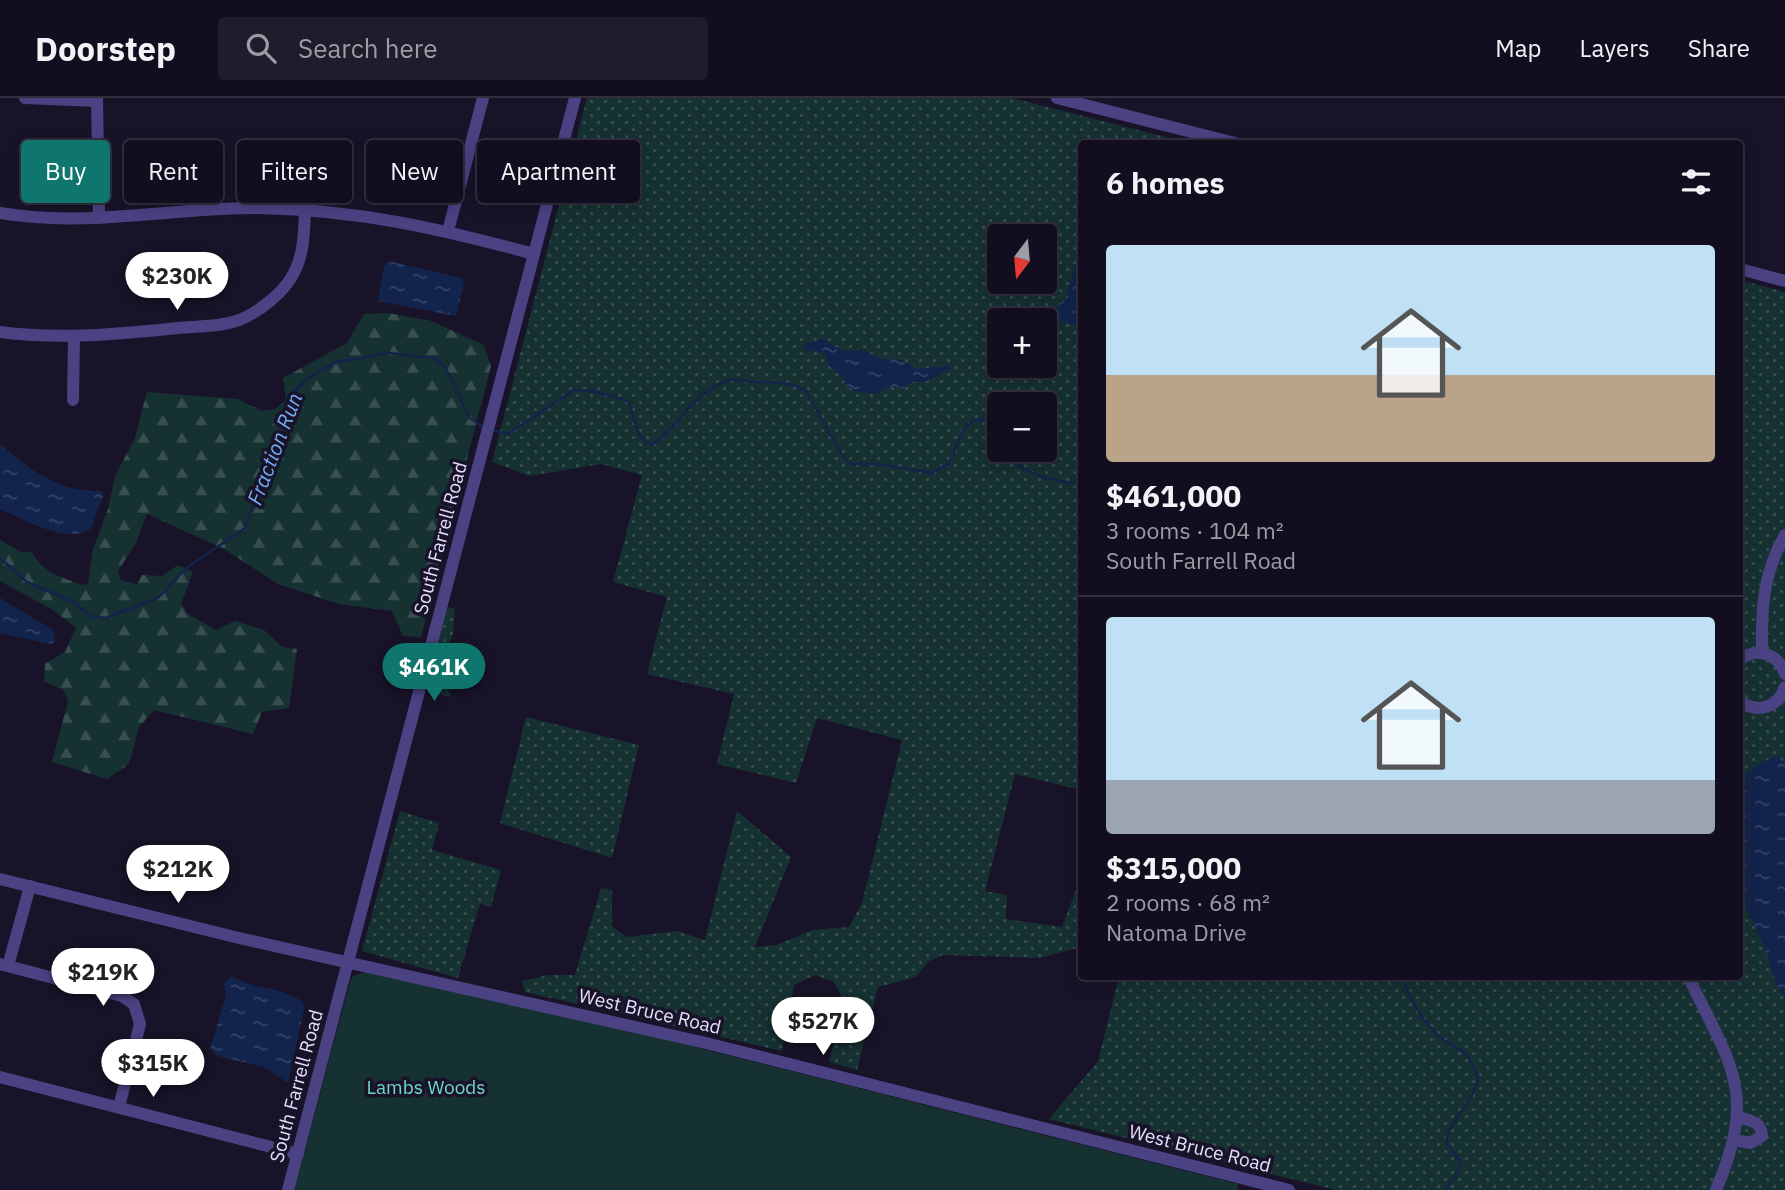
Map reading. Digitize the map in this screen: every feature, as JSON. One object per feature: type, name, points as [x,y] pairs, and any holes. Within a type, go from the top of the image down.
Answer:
[{"type":"street","points":[[26,98],[97,99],[99,218]]},
{"type":"street","points":[[448,231],[483,98]]},
{"type":"street","name":"South Farrell Road","points":[[288,1190],[575,98]]},
{"type":"street","points":[[1057,98],[1223,140]]},
{"type":"street","points":[[0,213],[61,220],[220,209],[305,211],[386,218],[534,254]]},
{"type":"street","points":[[0,332],[74,336],[214,325],[245,318],[271,300],[291,279],[304,246],[305,211]]},
{"type":"street","points":[[1743,270],[1785,281]]},
{"type":"street","points":[[73,400],[74,336]]},
{"type":"street","points":[[1762,653],[1761,616],[1764,586],[1771,561],[1785,535]]},
{"type":"street","points":[[1743,658],[1753,653],[1762,653],[1778,661],[1785,674]]},
{"type":"street","points":[[1743,703],[1752,708],[1781,705],[1785,687]]},
{"type":"street","name":"West Bruce Road","points":[[0,878],[349,962],[706,1043],[1289,1190]]},
{"type":"street","points":[[30,886],[4,965],[122,996],[134,1004],[140,1024],[118,1107]]},
{"type":"street","points":[[1690,980],[1738,1089],[1735,1140],[1716,1190]]},
{"type":"street","points":[[0,1077],[298,1154]]},
{"type":"street","points":[[1735,1140],[1750,1143],[1762,1136],[1761,1128],[1756,1122],[1738,1117]]},
{"type":"green space","points":[[587,98],[1012,98],[1177,140],[1078,140],[1078,789],[1015,774],[985,891],[1007,895],[1006,919],[1062,927],[1078,884],[1078,948],[1039,958],[943,955],[929,961],[916,977],[878,987],[857,1070],[829,1062],[843,1000],[834,982],[815,975],[794,985],[782,1051],[525,992],[522,981],[548,975],[575,975],[601,888],[612,890],[612,927],[627,937],[677,931],[705,940],[737,811],[791,857],[755,947],[777,945],[812,930],[849,927],[862,903],[902,740],[817,718],[796,783],[717,764],[734,694],[647,674],[667,597],[613,582],[642,475],[601,464],[529,476],[492,462],[560,203],[640,203],[640,140],[576,140]]},
{"type":"green space","points":[[1743,281],[1785,292],[1785,1190],[1336,1190],[1049,1119],[1098,1061],[1118,980],[1743,980]]},
{"type":"green space","points":[[388,313],[431,321],[484,345],[491,366],[421,637],[403,636],[392,611],[339,604],[278,584],[224,549],[147,514],[136,543],[118,571],[120,580],[137,584],[142,575],[162,576],[178,565],[193,572],[181,604],[188,614],[216,630],[235,621],[264,630],[282,647],[297,649],[289,708],[262,712],[253,734],[154,710],[139,727],[129,764],[107,779],[52,762],[68,701],[63,690],[44,681],[45,664],[65,652],[76,628],[53,610],[0,581],[0,540],[21,552],[32,552],[41,565],[53,573],[82,585],[88,584],[93,549],[108,509],[115,476],[135,438],[147,392],[238,399],[262,411],[275,409],[286,400],[283,378],[347,343],[364,314]]},
{"type":"green space","points":[[447,607],[455,609],[453,633],[440,676],[452,697],[430,692],[426,683]]},
{"type":"green space","points":[[526,717],[639,745],[612,858],[500,823]]},
{"type":"green space","points":[[400,811],[439,823],[432,850],[501,870],[491,907],[480,904],[458,978],[362,951]]},
{"type":"green space","name":"Lambs Woods","points":[[369,971],[648,1035],[1238,1184],[1237,1190],[294,1190],[350,982],[353,976]]},
{"type":"water","points":[[1078,255],[1078,326],[1057,321],[1056,308],[1068,297]]},
{"type":"water","points":[[388,261],[462,278],[464,285],[456,316],[378,301],[384,267]]},
{"type":"water","points":[[823,339],[843,351],[865,350],[879,359],[901,360],[918,369],[952,368],[927,381],[912,382],[905,388],[888,387],[877,394],[854,391],[828,365],[826,354],[803,349],[806,343]]},
{"type":"water","points":[[0,444],[34,471],[59,484],[102,491],[103,496],[91,528],[82,533],[59,533],[0,509]]},
{"type":"water","points":[[0,598],[53,630],[55,642],[49,644],[0,633]]},
{"type":"water","points":[[1777,755],[1785,764],[1785,997],[1777,986],[1763,944],[1743,901],[1743,777],[1759,764]]},
{"type":"water","points":[[232,976],[250,984],[280,991],[305,1005],[288,1083],[264,1067],[217,1056],[210,1049],[226,995],[224,983]]},
{"type":"waterway","name":"Fraction Run","points":[[0,558],[27,582],[74,602],[91,616],[105,618],[158,598],[185,569],[245,528],[263,474],[276,452],[286,426],[291,395],[308,378],[336,362],[389,353],[432,358],[444,365],[470,418],[483,427]]},
{"type":"waterway","name":"Fraction Run","points":[[492,430],[508,434],[574,390],[593,391],[628,401],[639,433],[652,445],[715,386],[733,380],[783,383],[806,391],[850,464],[877,464],[932,473],[948,463],[970,423],[977,419],[987,422]]},
{"type":"waterway","name":"Fraction Run","points":[[1015,462],[1028,471],[1049,479],[1078,483]]},
{"type":"waterway","name":"Fraction Run","points":[[1403,980],[1426,1022],[1443,1040],[1466,1053],[1478,1076],[1473,1094],[1448,1133],[1446,1142],[1461,1162],[1455,1178],[1444,1190]]}]
